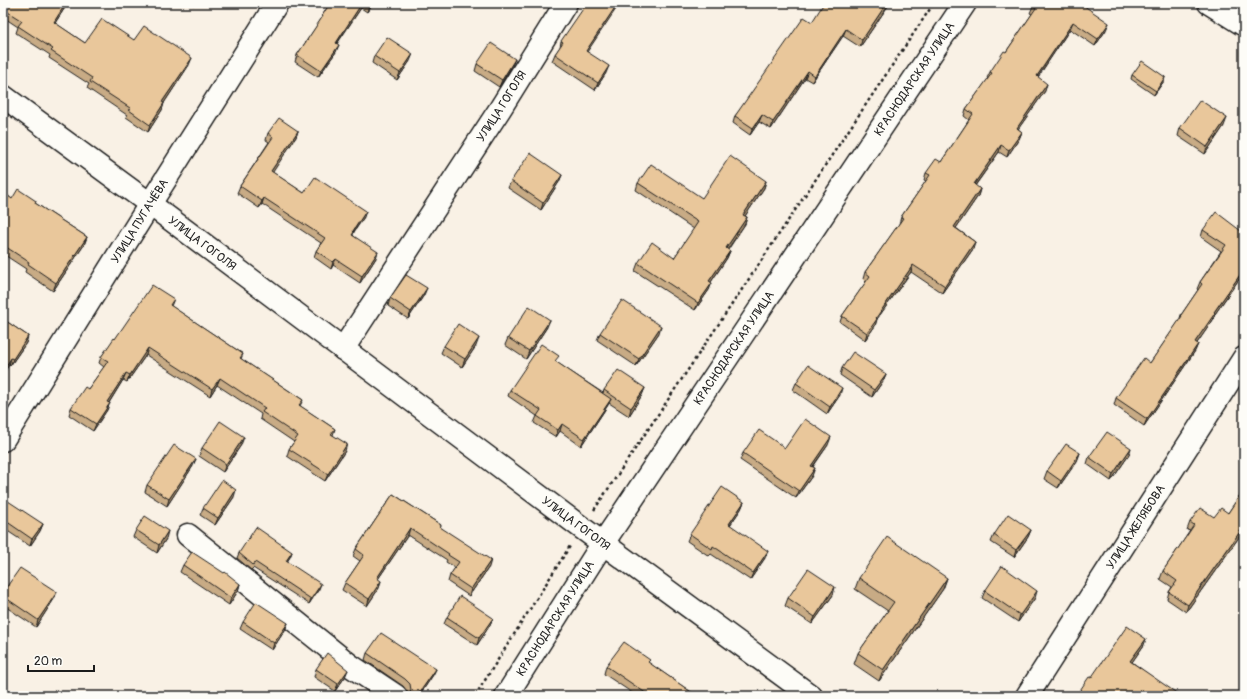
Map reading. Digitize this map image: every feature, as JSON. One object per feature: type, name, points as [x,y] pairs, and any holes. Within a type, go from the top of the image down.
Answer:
[{"type":"street","name":"УЛИЦА ПУГАЧЁВА","points":[[3,440],[277,3]]},
{"type":"street","name":"УЛИЦА ГОГОЛЯ","points":[[343,349],[500,109],[566,3]]},
{"type":"street","name":"КРАСНОДАРСКАЯ УЛИЦА","points":[[506,696],[602,543],[966,3]]},
{"type":"street","points":[[1209,3],[1244,26]]},
{"type":"street","name":"УЛИЦА ГОГОЛЯ","points":[[3,96],[150,204],[602,543],[811,696]]},
{"type":"street","name":"УЛИЦА ЖЕЛЯБОВА","points":[[1027,696],[1244,358]]},
{"type":"street","points":[[188,535],[351,666],[396,696]]},
{"type":"path","points":[[475,696],[582,528],[934,3]]},
{"type":"building","points":[[3,3],[66,3],[54,22],[85,43],[102,19],[134,40],[144,26],[192,58],[162,102],[164,103],[150,125],[129,110],[130,108],[90,82],[92,78],[51,51],[53,49],[18,26],[22,21],[3,9]]},
{"type":"building","points":[[330,3],[362,3],[336,43],[339,45],[321,71],[297,55]]},
{"type":"building","points":[[587,3],[618,3],[586,51],[609,66],[598,83],[555,54],[563,42],[561,41]]},
{"type":"building","points":[[824,3],[887,3],[862,40],[846,29],[815,76],[808,71],[773,122],[762,115],[753,128],[735,116],[804,17],[812,22]]},
{"type":"building","points":[[1035,3],[1074,3],[1078,5],[1080,3],[1109,23],[1098,39],[1073,22],[1037,76],[1047,84],[1017,128],[1022,132],[1009,150],[1001,145],[974,184],[980,189],[954,227],[975,242],[945,286],[913,265],[867,333],[842,316],[870,276],[865,272],[903,218],[901,217],[930,175],[926,173],[936,159],[941,162],[973,114],[966,109],[992,73],[990,72],[1004,51],[1006,52],[1036,8],[1033,6]]},
{"type":"building","points":[[387,37],[413,54],[400,73],[374,56]]},
{"type":"building","points":[[491,43],[515,59],[502,80],[477,64]]},
{"type":"building","points":[[1142,61],[1165,77],[1156,91],[1132,75]]},
{"type":"building","points":[[1200,100],[1227,118],[1207,147],[1180,128]]},
{"type":"building","points":[[279,118],[298,131],[271,171],[304,193],[315,177],[366,211],[352,235],[378,252],[362,276],[336,259],[333,262],[316,251],[325,238],[264,198],[262,201],[240,186],[273,137],[268,133]]},
{"type":"building","points":[[530,153],[562,175],[543,203],[511,181]]},
{"type":"building","points":[[730,156],[766,181],[743,215],[747,217],[726,248],[730,251],[709,281],[712,283],[698,303],[638,263],[652,242],[674,258],[698,222],[638,183],[651,164],[702,198]]},
{"type":"building","points":[[18,189],[36,201],[35,203],[87,237],[56,283],[28,264],[29,262],[3,245],[3,192],[12,199]]},
{"type":"building","points":[[1216,212],[1241,231],[1244,227],[1244,269],[1195,342],[1198,344],[1147,419],[1116,398],[1144,358],[1150,363],[1202,284],[1200,282],[1226,245],[1203,230]]},
{"type":"building","points":[[406,275],[427,288],[411,312],[390,298]]},
{"type":"building","points":[[152,285],[174,299],[170,305],[243,354],[240,358],[303,400],[299,405],[335,429],[331,434],[347,444],[328,474],[289,449],[298,436],[262,412],[265,408],[220,378],[212,389],[148,348],[130,375],[126,373],[107,402],[110,403],[96,424],[71,408],[85,387],[88,389],[108,361],[101,357]]},
{"type":"building","points":[[622,300],[661,326],[639,359],[600,333]]},
{"type":"building","points":[[529,306],[550,320],[529,351],[508,338]]},
{"type":"building","points":[[3,319],[28,336],[3,371]]},
{"type":"building","points":[[458,324],[479,338],[465,359],[444,346]]},
{"type":"building","points":[[541,344],[559,356],[555,361],[611,399],[584,439],[562,424],[558,430],[537,416],[541,410],[510,390]]},
{"type":"building","points":[[853,352],[886,374],[874,390],[842,368]]},
{"type":"building","points":[[808,365],[842,388],[830,407],[796,383]]},
{"type":"building","points":[[618,370],[645,388],[631,408],[604,390]]},
{"type":"building","points":[[805,419],[831,437],[811,466],[815,468],[799,491],[743,453],[759,430],[785,448]]},
{"type":"building","points":[[220,421],[244,437],[226,464],[202,448]]},
{"type":"building","points":[[1107,432],[1131,448],[1113,474],[1089,457]]},
{"type":"building","points":[[1066,444],[1080,453],[1061,481],[1047,471]]},
{"type":"building","points":[[174,445],[196,459],[169,499],[147,485]]},
{"type":"building","points":[[222,480],[236,490],[218,518],[203,508]]},
{"type":"building","points":[[722,487],[744,502],[729,524],[768,551],[753,573],[713,546],[712,549],[690,534]]},
{"type":"building","points":[[1244,489],[1244,526],[1188,605],[1169,592],[1177,581],[1163,571],[1194,525],[1190,522],[1200,508],[1214,517],[1221,508],[1228,513]]},
{"type":"building","points":[[393,494],[491,560],[471,589],[450,575],[459,562],[410,528],[377,578],[381,581],[369,599],[345,583],[364,555],[356,549]]},
{"type":"building","points":[[8,501],[43,524],[32,539],[3,519],[3,508]]},
{"type":"building","points":[[1008,514],[1031,530],[1016,550],[994,535]]},
{"type":"building","points":[[145,516],[168,531],[159,545],[136,530]]},
{"type":"building","points":[[256,527],[292,552],[286,561],[321,584],[311,599],[255,562],[253,565],[239,553]]},
{"type":"building","points":[[887,537],[947,578],[883,670],[858,653],[894,602],[859,578]]},
{"type":"building","points":[[192,552],[224,573],[225,572],[240,584],[231,598],[183,565]]},
{"type":"building","points":[[1002,566],[1037,591],[1020,615],[985,591]]},
{"type":"building","points":[[20,568],[57,592],[38,620],[3,596],[3,592]]},
{"type":"building","points":[[808,569],[835,587],[815,617],[788,598]]},
{"type":"building","points":[[460,596],[493,618],[479,638],[447,617]]},
{"type":"building","points":[[256,602],[288,623],[274,643],[243,622]]},
{"type":"building","points":[[1127,626],[1146,639],[1130,661],[1178,694],[1176,696],[1133,696],[1128,693],[1125,696],[1076,696],[1089,677],[1091,678]]},
{"type":"building","points":[[381,633],[436,669],[417,696],[409,696],[411,690],[410,684],[367,653]]},
{"type":"building","points":[[624,642],[650,660],[648,662],[697,696],[650,696],[606,666]]},
{"type":"building","points":[[327,653],[348,670],[338,684],[316,669]]},
{"type":"building","points":[[381,693],[386,696],[379,696]]},
{"type":"building","points":[[943,693],[948,696],[941,696]]}]
